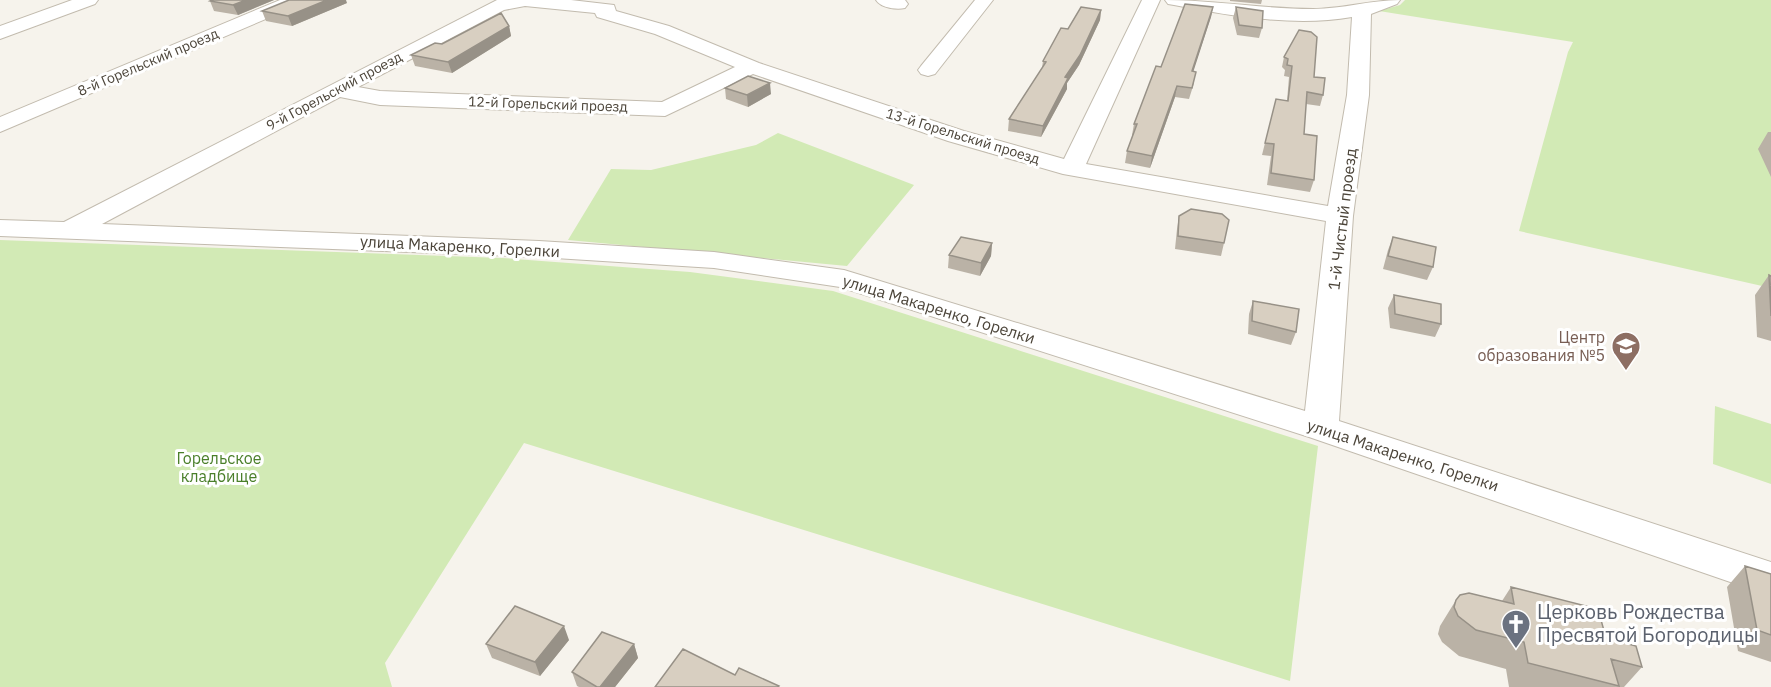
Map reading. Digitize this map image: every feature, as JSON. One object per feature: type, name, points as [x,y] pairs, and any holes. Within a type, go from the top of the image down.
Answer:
[{"type":"street","points":[[0,33],[89,0]]},
{"type":"street","name":"8-й Горельский проезд","points":[[0,125],[295,0]]},
{"type":"street","points":[[928,70],[984,0]]},
{"type":"street","points":[[1072,169],[1151,0]]},
{"type":"street","points":[[1174,0],[1250,12],[1330,13],[1362,10],[1391,0]]},
{"type":"street","name":"9-й Горельский проезд","points":[[72,229],[499,5],[525,1],[617,4]]},
{"type":"street","name":"13-й Горельский проезд","points":[[617,4],[604,13],[662,30],[752,67],[956,136],[1072,169],[1340,216]]},
{"type":"street","name":"1-й Чистый проезд","points":[[1321,428],[1340,216],[1358,95],[1362,10]]},
{"type":"street","name":"12-й Горельский проезд","points":[[336,90],[380,98],[665,109],[752,67]]},
{"type":"street","name":"улица Макаренко, Горелки","points":[[0,228],[527,248],[714,260],[844,279],[1321,428],[1771,579]]},
{"type":"green space","points":[[1405,0],[1771,0],[1771,288],[1519,231],[1568,52],[1573,42],[1379,11],[1400,5]]},
{"type":"green space","points":[[778,133],[914,185],[847,266],[568,240],[611,169],[651,170],[756,145]]},
{"type":"green space","name":"Горельское кладбище","points":[[0,240],[502,258],[690,272],[833,291],[1318,446],[1290,681],[524,443],[385,663],[392,687],[0,687]]},
{"type":"green space","points":[[1715,406],[1771,424],[1771,484],[1713,464]]},
{"type":"building","points":[[246,0],[233,5],[210,1]]},
{"type":"building","points":[[289,0],[327,0],[288,16],[262,11]]},
{"type":"building","points":[[1185,4],[1213,7],[1192,71],[1196,72],[1192,88],[1177,86],[1152,156],[1127,151],[1137,124],[1134,124],[1156,66],[1161,67]]},
{"type":"building","points":[[1081,7],[1101,10],[1080,55],[1065,77],[1068,78],[1043,126],[1009,119],[1046,62],[1043,61],[1061,28],[1068,29]]},
{"type":"building","points":[[1236,7],[1263,11],[1262,28],[1239,25]]},
{"type":"building","points":[[501,13],[509,26],[448,62],[411,55],[435,43],[442,44]]},
{"type":"building","points":[[1299,30],[1311,32],[1317,37],[1314,77],[1325,78],[1323,95],[1307,92],[1304,134],[1317,136],[1314,180],[1271,173],[1274,144],[1265,143],[1276,99],[1288,101],[1292,66],[1287,65],[1288,59],[1284,57]]},
{"type":"building","points":[[748,76],[770,83],[747,95],[725,88]]},
{"type":"building","points":[[1191,209],[1222,214],[1229,220],[1224,243],[1178,236],[1179,216]]},
{"type":"building","points":[[961,237],[992,243],[981,263],[949,255]]},
{"type":"building","points":[[1393,237],[1436,247],[1433,267],[1388,256]]},
{"type":"building","points":[[1769,275],[1771,276],[1771,316]]},
{"type":"building","points":[[1394,295],[1441,304],[1441,324],[1395,314]]},
{"type":"building","points":[[1253,301],[1299,309],[1296,332],[1252,321]]},
{"type":"building","points":[[1745,566],[1771,574],[1771,635],[1757,630]]},
{"type":"building","points":[[1511,587],[1598,609],[1606,638],[1636,646],[1642,667],[1611,659],[1619,686],[1528,663],[1524,642],[1476,630],[1458,616],[1454,607],[1460,595],[1469,593],[1514,604]]},
{"type":"building","points":[[515,606],[564,626],[535,662],[486,644]]},
{"type":"building","points":[[602,632],[634,644],[600,687],[597,687],[572,672]]},
{"type":"building","points":[[683,649],[735,675],[739,668],[779,686],[655,687]]},
{"type":"place","name":"Центр образования №5","points":[[1626,372]]},
{"type":"place","name":"Церковь Рождества Пресвятой Богородицы","points":[[1516,650]]}]
